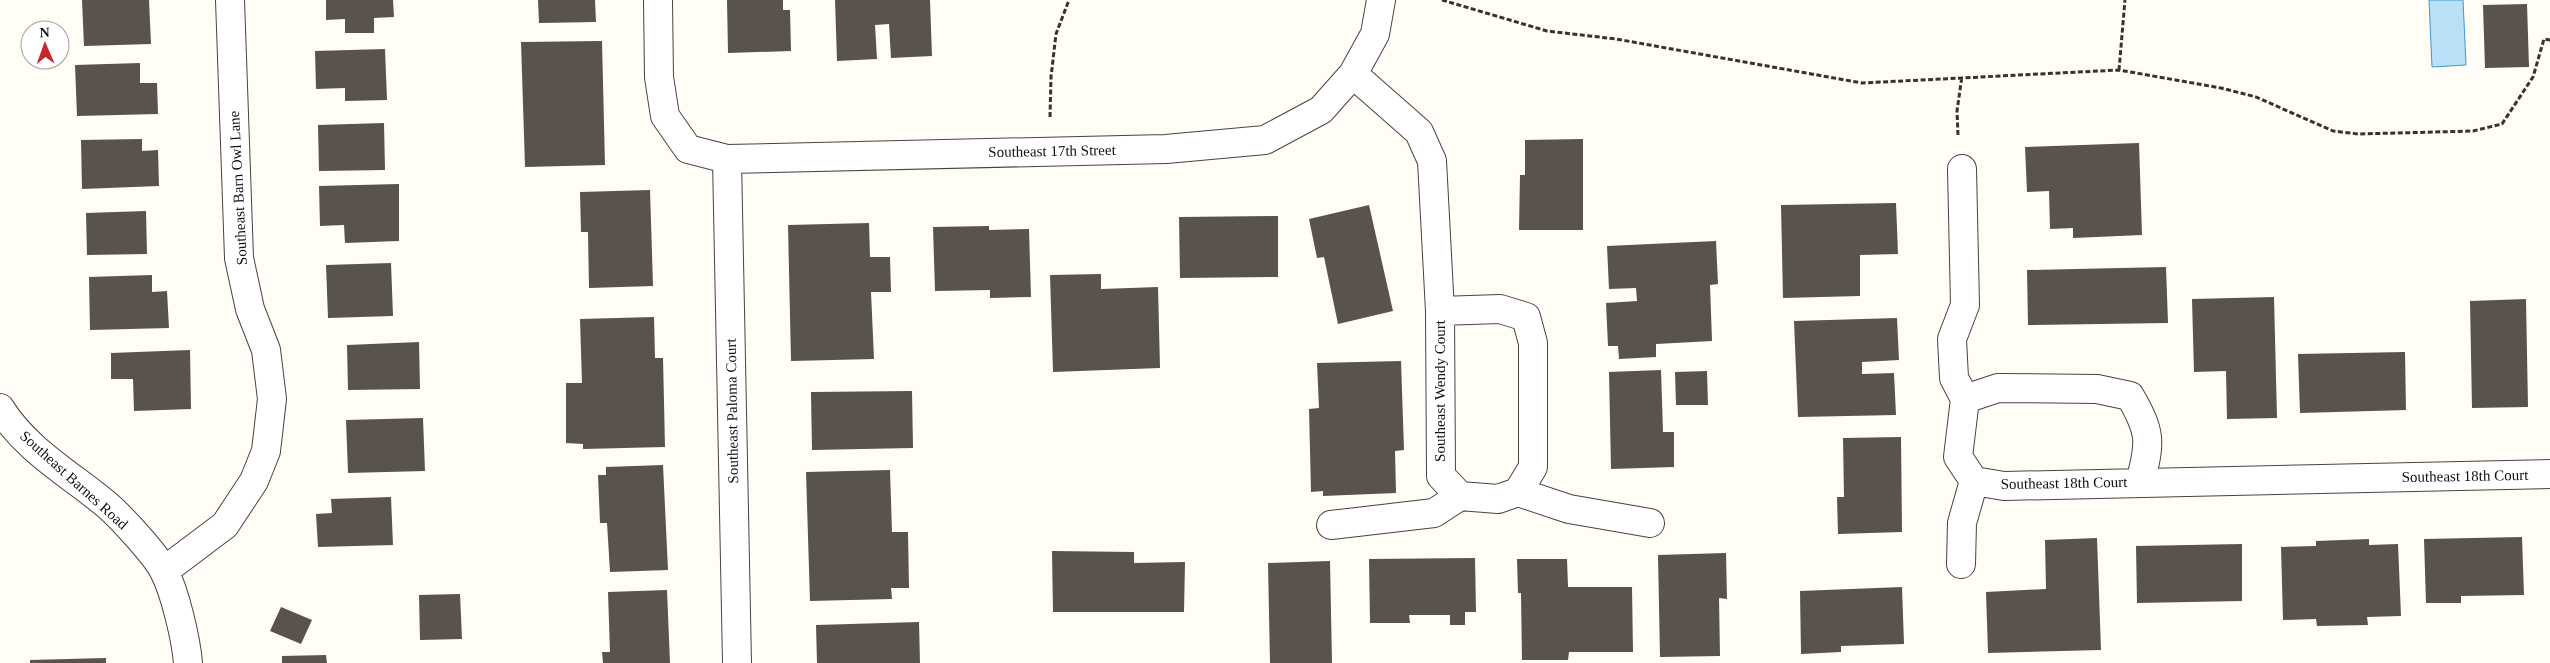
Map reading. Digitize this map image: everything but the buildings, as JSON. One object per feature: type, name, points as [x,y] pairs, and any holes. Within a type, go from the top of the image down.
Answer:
[{"type":"street","name":"Southeast Barn Owl Lane","points":[[164,570],[224,525],[254,481],[266,451],[272,399],[266,350],[250,309],[239,258],[230,0]]},
{"type":"street","name":"Southeast 17th Street","points":[[658,0],[659,77],[666,116],[688,149],[727,159],[1166,149],[1265,140],[1321,110],[1353,74],[1375,34],[1381,0]]},
{"type":"street","name":"Southeast Wendy Court","points":[[1353,74],[1419,132],[1432,161],[1440,311],[1441,476],[1460,496]]},
{"type":"street","name":"Southeast Paloma Court","points":[[727,159],[737,663]]},
{"type":"street","points":[[1961,564],[1962,523],[1974,481],[1958,457],[1965,399],[1954,378],[1952,339],[1965,305],[1962,169]]},
{"type":"street","name":"Southeast Wendy Court","points":[[1440,311],[1500,309],[1526,317],[1533,343],[1533,467],[1518,492]]},
{"type":"street","name":"Southeast 18th Court","points":[[1965,399],[1998,388],[2097,389],[2130,396],[2144,420],[2149,449],[2140,482]]},
{"type":"street","name":"Southeast Barnes Road","points":[[0,408],[6,418],[38,451],[107,505],[124,522],[164,570],[182,631],[188,663]]},
{"type":"street","name":"Southeast 18th Court","points":[[1974,481],[2004,486],[2550,474]]},
{"type":"street","points":[[1331,525],[1434,513],[1460,496],[1498,499],[1518,492],[1569,509],[1650,522]]},
{"type":"path","points":[[1050,151],[1051,76],[1055,42],[1069,0]]},
{"type":"path","points":[[1442,0],[1546,31],[1616,39],[1862,83],[1962,76],[2119,70],[2221,88],[2256,97],[2333,130],[2358,134],[2473,132],[2502,124],[2533,77],[2544,39],[2550,40]]},
{"type":"path","points":[[2119,70],[2125,0]]},
{"type":"path","points":[[1962,76],[1957,111],[1958,151],[1962,169]]},
{"type":"water","points":[[2429,0],[2463,0],[2466,65],[2432,67]]}]
